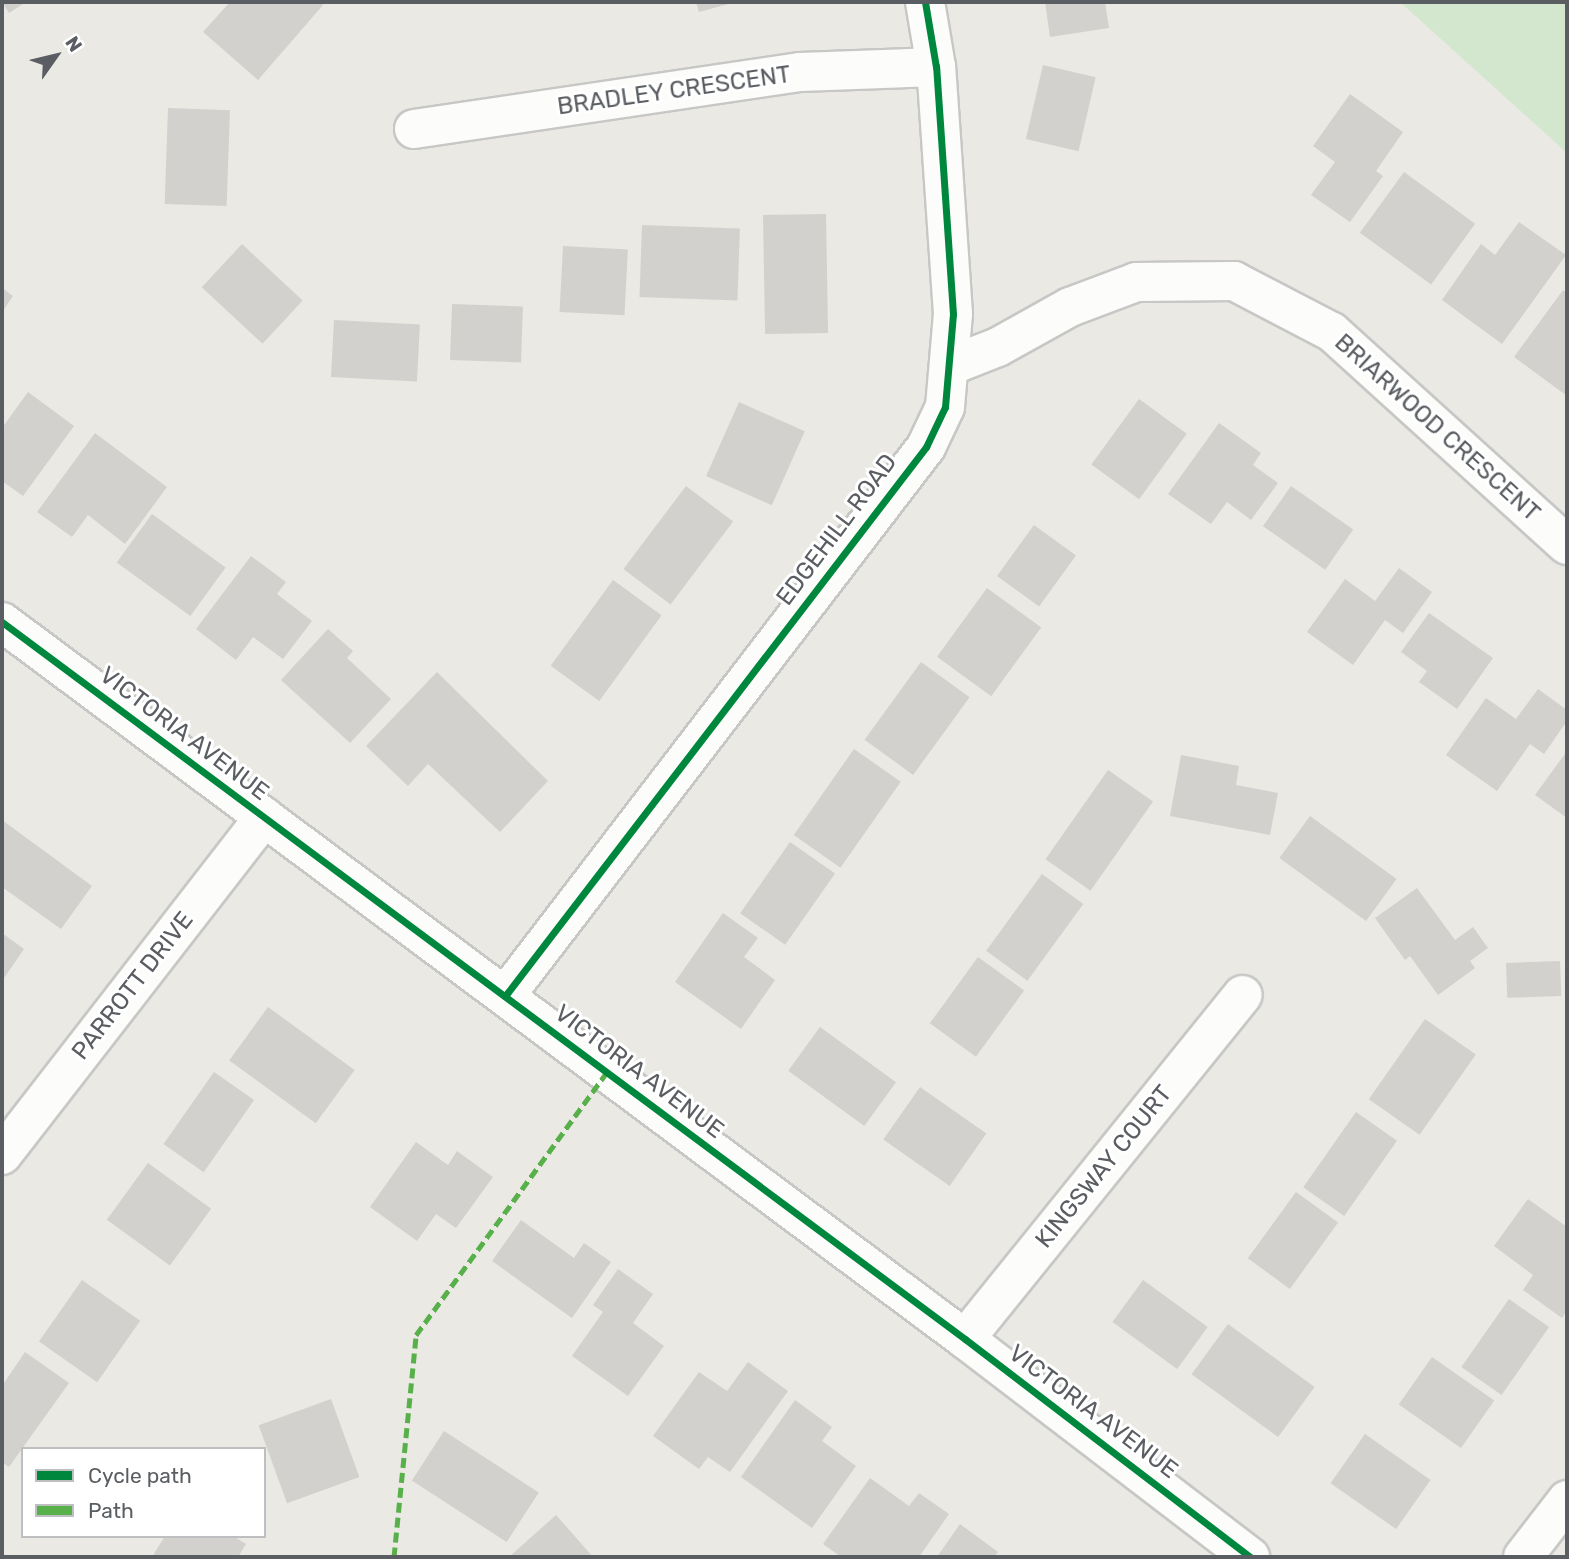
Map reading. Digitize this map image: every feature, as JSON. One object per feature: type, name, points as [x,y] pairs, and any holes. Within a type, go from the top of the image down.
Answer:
[{"type":"street","name":"EDGEHILL ROAD","points":[[505,996],[926,447],[944,407],[952,365],[953,314],[936,67],[925,2]]},
{"type":"street","name":"BRADLEY CRESCENT","points":[[414,129],[800,72],[936,67]]},
{"type":"street","name":"BRIARWOOD CRESCENT","points":[[952,365],[998,347],[1070,307],[1136,282],[1234,281],[1332,332],[1567,545]]},
{"type":"street","name":"VICTORIA AVENUE","points":[[2,622],[965,1339],[1250,1557]]},
{"type":"street","name":"PARROTT DRIVE","points":[[2,1154],[264,817]]},
{"type":"street","name":"KINGSWAY COURT","points":[[965,1339],[1243,995]]},
{"type":"street","points":[[1524,1557],[1567,1500]]},
{"type":"green space","points":[[1400,2],[1567,2],[1567,153]]},
{"type":"building","points":[[2,2],[26,2],[9,13]]},
{"type":"building","points":[[230,2],[320,2],[323,5],[258,80],[203,32]]},
{"type":"building","points":[[696,2],[731,2],[732,3],[699,12]]},
{"type":"building","points":[[1045,2],[1105,2],[1109,28],[1050,37]]},
{"type":"building","points":[[1043,65],[1096,77],[1079,151],[1026,139]]},
{"type":"building","points":[[1350,94],[1403,132],[1376,171],[1383,176],[1350,222],[1311,195],[1335,162],[1313,146]]},
{"type":"building","points":[[168,108],[230,110],[227,206],[165,204]]},
{"type":"building","points":[[1404,172],[1475,224],[1431,284],[1360,233]]},
{"type":"building","points":[[826,214],[828,333],[765,334],[763,215]]},
{"type":"building","points":[[1519,222],[1566,255],[1502,344],[1442,300],[1481,244],[1495,255]]},
{"type":"building","points":[[642,225],[740,228],[737,300],[639,297]]},
{"type":"building","points":[[242,244],[303,301],[262,344],[202,287]]},
{"type":"building","points":[[563,246],[628,249],[624,315],[560,312]]},
{"type":"building","points":[[2,288],[13,296],[2,312]]},
{"type":"building","points":[[1563,290],[1567,293],[1567,396],[1514,357]]},
{"type":"building","points":[[452,304],[523,306],[521,362],[450,360]]},
{"type":"building","points":[[334,320],[420,325],[417,381],[331,377]]},
{"type":"building","points":[[28,392],[74,426],[23,496],[2,481],[2,428]]},
{"type":"building","points":[[1139,399],[1187,434],[1139,499],[1091,465]]},
{"type":"building","points":[[739,402],[805,431],[772,505],[706,476]]},
{"type":"building","points":[[1219,423],[1261,453],[1253,465],[1278,483],[1251,520],[1227,502],[1211,524],[1168,494]]},
{"type":"building","points":[[95,433],[167,487],[125,544],[88,515],[72,537],[37,512]]},
{"type":"building","points":[[686,486],[733,522],[671,605],[623,569]]},
{"type":"building","points":[[1291,486],[1353,530],[1325,570],[1263,526]]},
{"type":"building","points":[[152,514],[226,567],[190,616],[117,563]]},
{"type":"building","points":[[1034,525],[1076,556],[1039,607],[997,576]]},
{"type":"building","points":[[251,556],[286,582],[277,594],[312,621],[283,659],[253,637],[236,660],[196,629]]},
{"type":"building","points":[[1399,568],[1432,592],[1403,633],[1385,620],[1353,665],[1307,632],[1345,579],[1375,601]]},
{"type":"building","points":[[613,580],[662,615],[599,701],[551,666]]},
{"type":"building","points":[[987,588],[1041,627],[991,696],[937,657]]},
{"type":"building","points":[[1429,613],[1493,658],[1457,709],[1419,682],[1427,671],[1401,652]]},
{"type":"building","points":[[328,629],[353,651],[347,658],[391,699],[350,743],[281,680]]},
{"type":"building","points":[[921,662],[970,697],[913,775],[865,740]]},
{"type":"building","points":[[437,672],[548,781],[500,832],[428,764],[408,786],[366,746]]},
{"type":"building","points":[[1538,689],[1567,710],[1567,721],[1544,754],[1530,744],[1497,791],[1446,755],[1486,698],[1516,719]]},
{"type":"building","points":[[854,749],[901,782],[840,868],[794,835]]},
{"type":"building","points":[[1567,751],[1567,818],[1535,795]]},
{"type":"building","points":[[1181,755],[1239,766],[1236,785],[1278,793],[1270,835],[1170,816]]},
{"type":"building","points":[[1108,770],[1153,802],[1091,891],[1045,859]]},
{"type":"building","points":[[1310,816],[1397,879],[1366,921],[1279,858]]},
{"type":"building","points":[[2,820],[92,886],[61,929],[2,887]]},
{"type":"building","points":[[790,842],[835,874],[785,945],[740,913]]},
{"type":"building","points":[[1042,874],[1083,904],[1027,981],[986,951]]},
{"type":"building","points":[[1417,888],[1455,940],[1473,927],[1488,948],[1470,961],[1475,968],[1438,995],[1410,956],[1405,960],[1375,918]]},
{"type":"building","points":[[723,913],[758,938],[744,957],[775,980],[741,1029],[675,982]]},
{"type":"building","points":[[2,933],[24,949],[2,981]]},
{"type":"building","points":[[978,957],[1024,991],[976,1057],[930,1023]]},
{"type":"building","points":[[1560,961],[1561,996],[1507,998],[1506,963]]},
{"type":"building","points":[[268,1007],[355,1070],[316,1123],[229,1060]]},
{"type":"building","points":[[1425,1019],[1476,1055],[1420,1135],[1369,1099]]},
{"type":"building","points":[[820,1027],[896,1082],[864,1126],[788,1071]]},
{"type":"building","points":[[214,1072],[254,1100],[204,1172],[164,1144]]},
{"type":"building","points":[[920,1087],[986,1133],[950,1186],[883,1139]]},
{"type":"building","points":[[1356,1112],[1397,1141],[1344,1216],[1303,1187]]},
{"type":"building","points":[[416,1142],[448,1165],[457,1151],[493,1177],[456,1228],[436,1214],[417,1241],[370,1207]]},
{"type":"building","points":[[148,1163],[211,1209],[170,1265],[107,1220]]},
{"type":"building","points":[[1296,1192],[1338,1223],[1290,1289],[1248,1258]]},
{"type":"building","points":[[1528,1199],[1567,1227],[1567,1311],[1562,1318],[1523,1290],[1533,1275],[1494,1246]]},
{"type":"building","points":[[521,1220],[574,1258],[584,1243],[611,1262],[572,1318],[492,1261]]},
{"type":"building","points":[[618,1269],[653,1294],[633,1323],[664,1346],[628,1396],[572,1356],[603,1312],[593,1305]]},
{"type":"building","points":[[82,1280],[140,1321],[97,1382],[39,1341]]},
{"type":"building","points":[[1143,1280],[1208,1327],[1177,1369],[1112,1322]]},
{"type":"building","points":[[1509,1299],[1549,1327],[1502,1395],[1461,1367]]},
{"type":"building","points":[[1228,1324],[1315,1387],[1278,1437],[1192,1374]]},
{"type":"building","points":[[25,1352],[69,1383],[9,1467],[2,1462],[2,1386]]},
{"type":"building","points":[[1432,1357],[1494,1401],[1461,1448],[1399,1405]]},
{"type":"building","points":[[748,1362],[788,1391],[730,1472],[708,1457],[699,1469],[653,1436],[699,1372],[727,1391]]},
{"type":"building","points":[[331,1399],[359,1477],[287,1503],[259,1425]]},
{"type":"building","points":[[795,1400],[832,1427],[822,1441],[856,1466],[812,1528],[741,1477]]},
{"type":"building","points":[[444,1431],[539,1493],[507,1542],[412,1480]]},
{"type":"building","points":[[1365,1434],[1431,1480],[1396,1529],[1331,1483]]},
{"type":"building","points":[[870,1478],[909,1506],[919,1493],[949,1514],[919,1557],[841,1557],[823,1544]]},
{"type":"building","points":[[556,1515],[593,1557],[509,1557]]},
{"type":"building","points":[[960,1524],[998,1552],[994,1557],[937,1557]]},
{"type":"building","points":[[164,1538],[236,1538],[246,1544],[238,1557],[152,1557]]},
{"type":"marked path","points":[[394,1557],[416,1335],[607,1072]]},
{"type":"cycle path","points":[[505,996],[926,447],[945,407],[953,314],[936,67],[925,2]]},
{"type":"cycle path","points":[[2,622],[965,1339],[1250,1557]]}]
